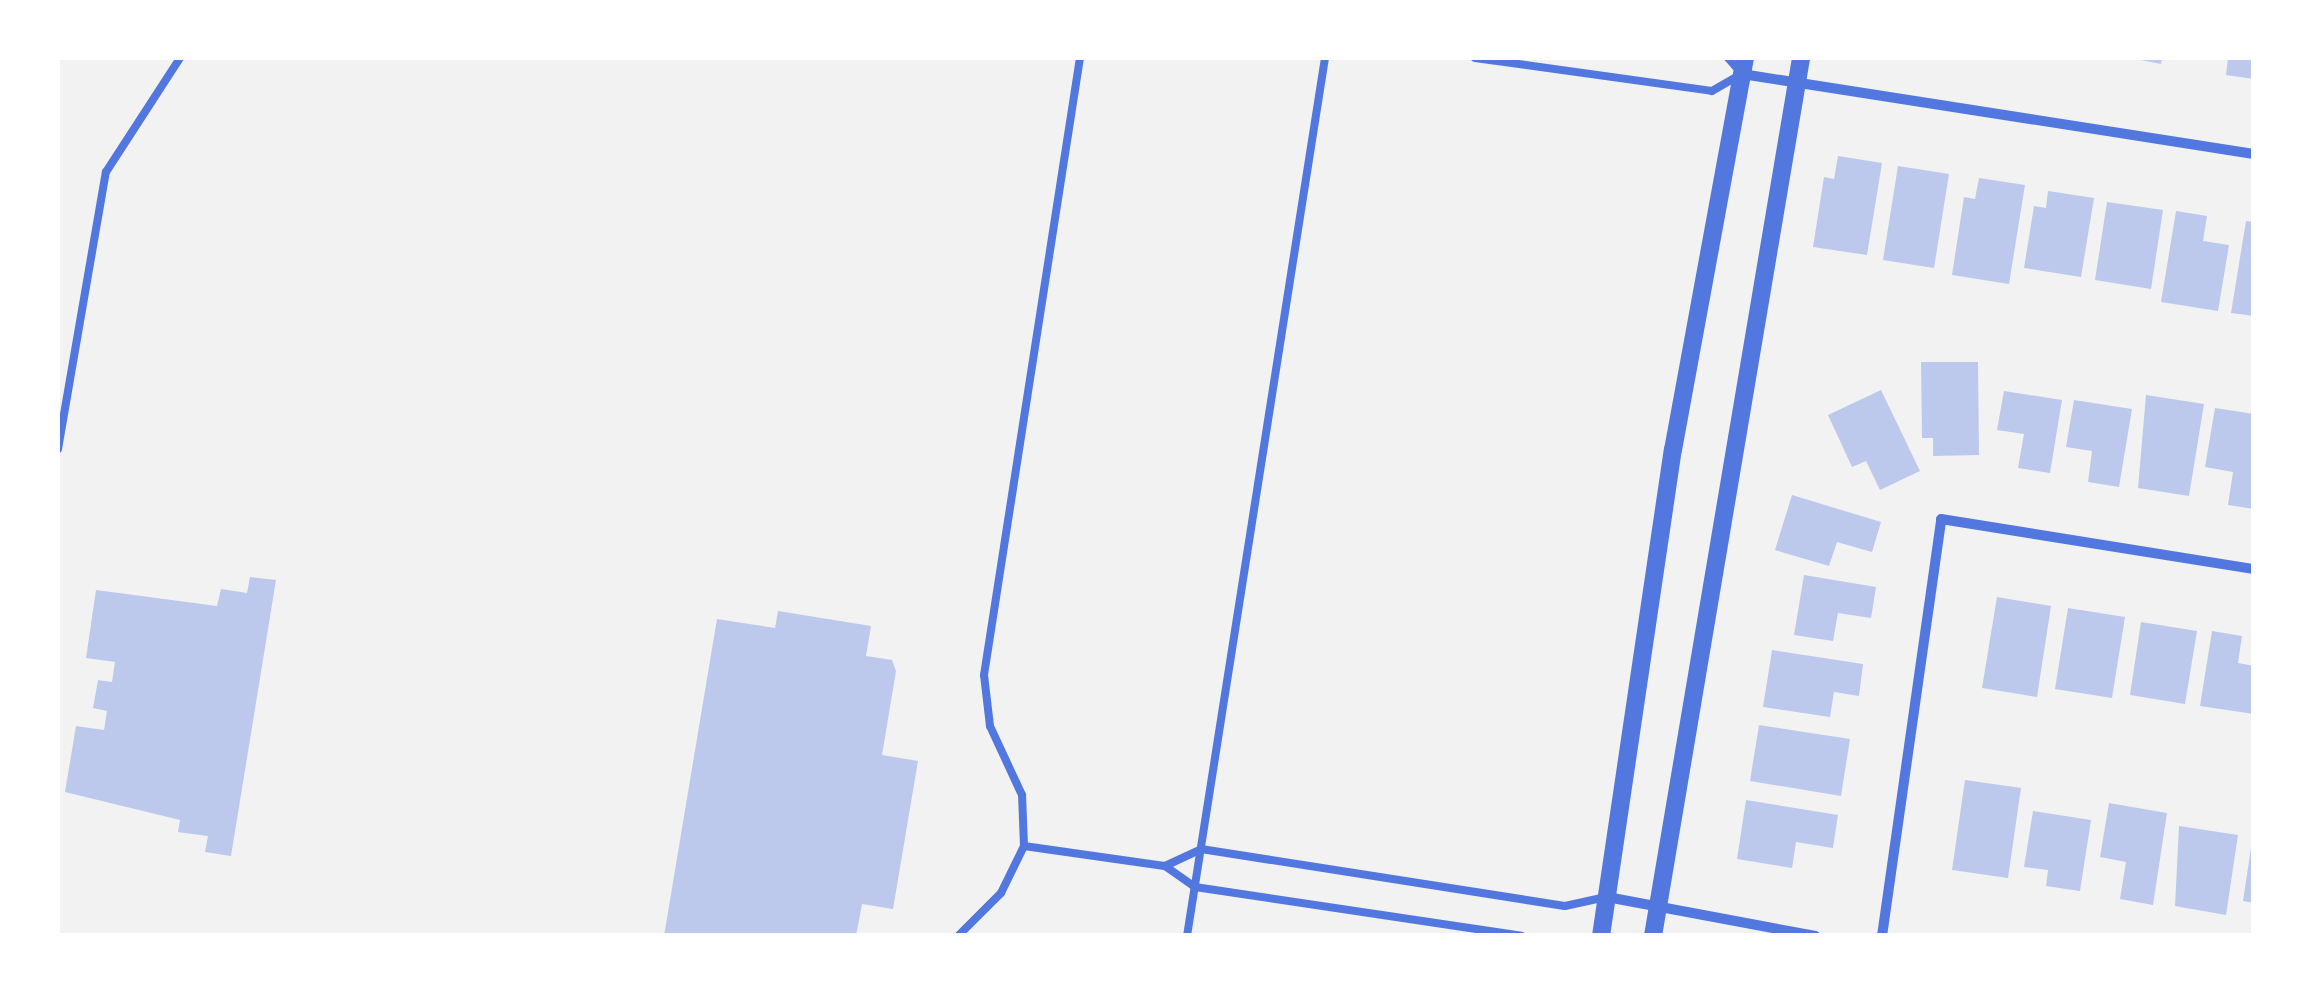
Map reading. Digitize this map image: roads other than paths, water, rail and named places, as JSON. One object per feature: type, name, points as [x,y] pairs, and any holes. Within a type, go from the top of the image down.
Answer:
[{"type":"street","points":[[1654,936],[1801,58]]},
{"type":"street","points":[[1601,936],[1673,450],[1744,66],[1797,82],[2254,154]]},
{"type":"street","points":[[1882,936],[1940,519],[2254,569]]},
{"type":"street","points":[[1606,897],[1816,936]]},
{"type":"lane","points":[[58,449],[106,172],[180,58]]},
{"type":"lane","points":[[958,936],[1001,893],[1024,846],[1022,795],[990,726],[984,676],[1080,58]]},
{"type":"lane","points":[[1188,936],[1325,58]]},
{"type":"lane","points":[[1475,58],[1712,91],[1744,66],[1728,58]]},
{"type":"lane","points":[[1024,846],[1165,866],[1195,886],[1522,936]]},
{"type":"lane","points":[[1165,866],[1201,849],[1565,906],[1606,897]]}]
